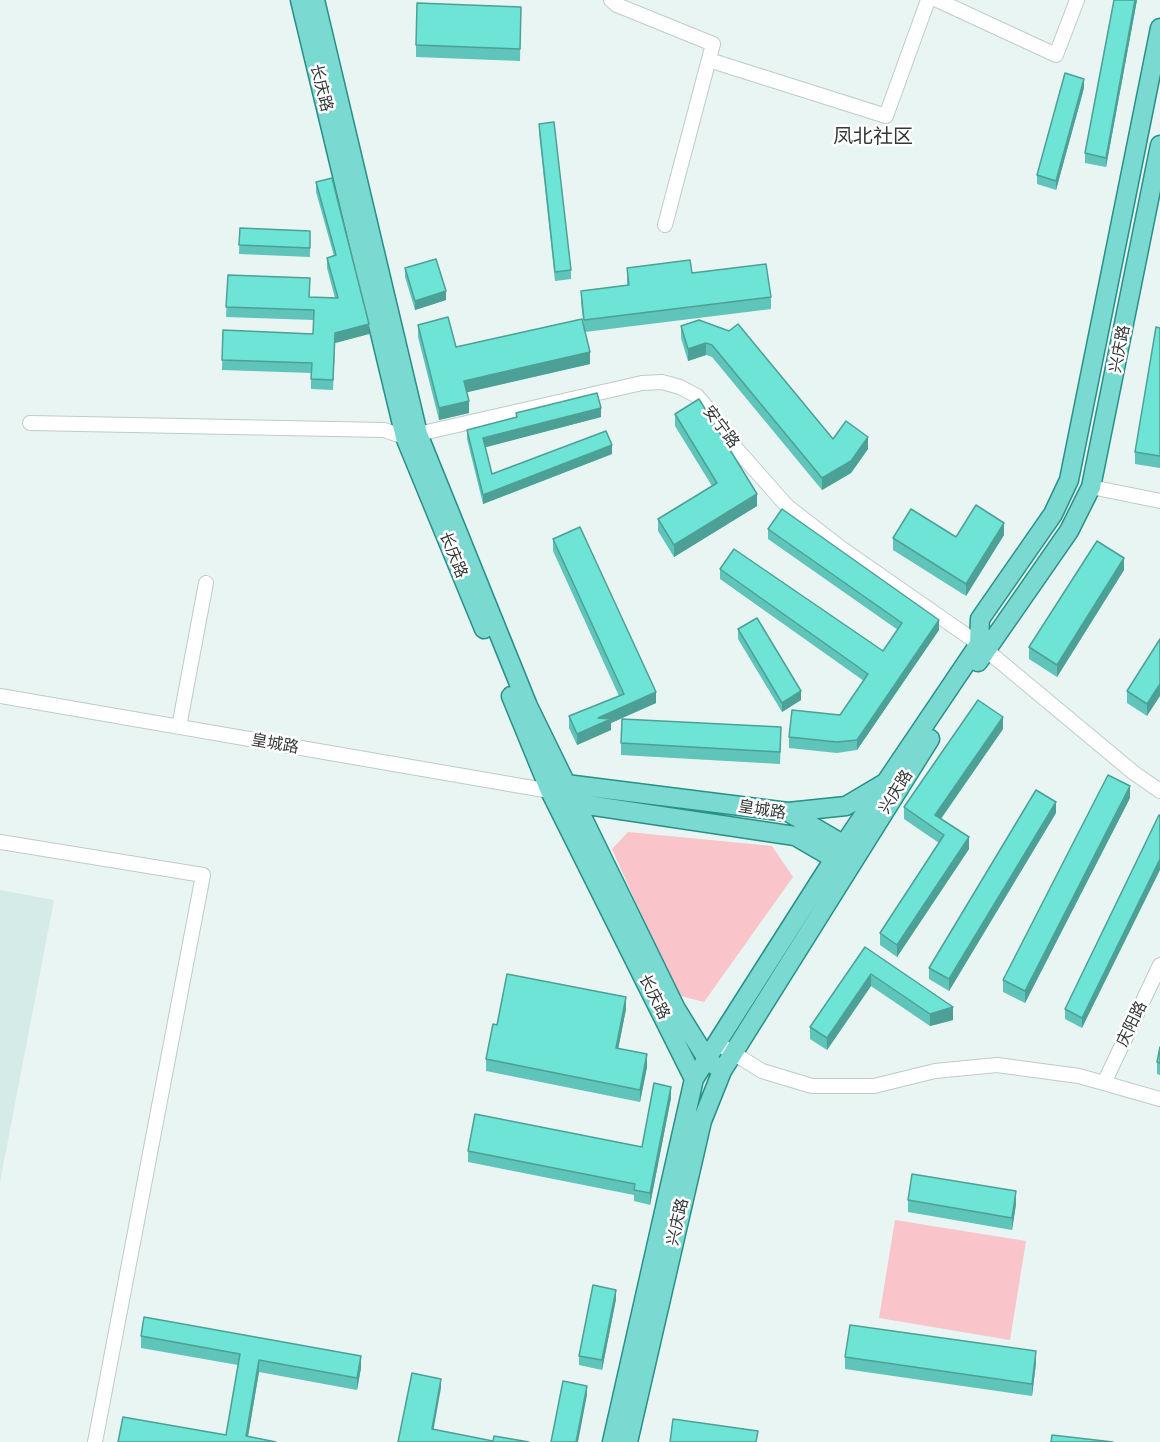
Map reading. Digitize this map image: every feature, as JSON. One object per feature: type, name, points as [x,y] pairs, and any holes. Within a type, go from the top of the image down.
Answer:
[{"type":"main road","name":"长庆路","points":[[300,0],[412,435],[558,788],[694,1078]]},
{"type":"main road","points":[[315,0],[412,435]]},
{"type":"main road","name":"兴庆路","points":[[628,1442],[702,1121],[722,1071],[725,1048],[982,647],[980,619],[1053,514],[1070,480],[1160,28]]},
{"type":"main road","name":"兴庆路","points":[[846,856],[887,782],[982,647],[999,634],[1069,531],[1092,484],[1155,197],[1160,145]]},
{"type":"main road","points":[[788,812],[846,806],[887,782]]},
{"type":"main road","points":[[558,788],[574,803],[676,1009],[707,1059],[722,1071]]},
{"type":"main road","name":"皇城路","points":[[558,788],[788,812],[846,856]]},
{"type":"main road","name":"皇城路","points":[[574,803],[795,836],[846,856]]},
{"type":"main road","name":"兴庆路","points":[[694,1078],[707,1059],[725,1048]]},
{"type":"main road","points":[[612,1442],[694,1078],[714,1090]]},
{"type":"street","points":[[611,0],[617,5],[713,44],[665,225]]},
{"type":"street","points":[[709,60],[886,116],[928,0]]},
{"type":"street","points":[[937,0],[1056,55],[1077,0]]},
{"type":"street","name":"安宁路","points":[[412,435],[642,383],[662,382],[680,387],[697,396],[710,411],[718,428],[787,506],[841,548],[982,647],[1134,773],[1160,791]]},
{"type":"street","points":[[30,423],[384,430],[412,435]]},
{"type":"street","points":[[1092,484],[1160,495]]},
{"type":"street","points":[[1092,484],[1160,501]]},
{"type":"street","points":[[179,727],[206,583]]},
{"type":"street","name":"皇城路","points":[[0,696],[558,788]]},
{"type":"street","points":[[0,842],[203,875],[95,1442]]},
{"type":"street","name":"庆阳路","points":[[1104,1083],[1160,965]]},
{"type":"street","points":[[725,1048],[762,1071],[812,1086],[874,1086],[935,1071],[997,1065],[1080,1076],[1160,1099]]},
{"type":"shaded area","points":[[628,832],[772,846],[793,877],[704,1002],[677,995],[612,849]]},
{"type":"shaded area","points":[[0,890],[54,900],[0,1182]]},
{"type":"shaded area","points":[[895,1220],[1026,1241],[1010,1340],[879,1318]]},
{"type":"building","points":[[1114,0],[1135,0],[1106,158],[1085,153]]},
{"type":"building","points":[[417,3],[521,7],[520,49],[416,45]]},
{"type":"building","points":[[1065,73],[1084,79],[1056,181],[1037,175]]},
{"type":"building","points":[[554,122],[571,270],[555,272],[539,124]]},
{"type":"building","points":[[332,178],[369,324],[335,333],[333,380],[311,379],[312,363],[222,360],[223,330],[313,334],[314,310],[226,307],[228,275],[310,278],[309,297],[338,298],[327,258],[336,255],[316,182]]},
{"type":"building","points":[[240,228],[310,231],[310,248],[239,245]]},
{"type":"building","points":[[436,259],[446,291],[415,301],[405,268]]},
{"type":"building","points":[[690,260],[692,273],[766,264],[771,297],[584,320],[581,291],[629,285],[627,268]]},
{"type":"building","points":[[448,317],[456,347],[582,319],[590,352],[464,381],[469,401],[439,408],[418,325]]},
{"type":"building","points":[[699,320],[729,331],[738,324],[833,439],[846,421],[868,437],[851,461],[822,478],[712,345],[706,343],[688,349],[681,326]]},
{"type":"building","points":[[1156,327],[1160,328],[1160,456],[1135,452]]},
{"type":"building","points":[[597,393],[601,408],[483,438],[492,474],[606,431],[612,445],[483,495],[467,430],[517,417],[516,413]]},
{"type":"building","points":[[699,399],[757,494],[674,545],[658,519],[717,483],[675,414]]},
{"type":"building","points":[[976,505],[1004,523],[966,584],[893,538],[911,509],[956,537]]},
{"type":"building","points":[[782,509],[939,620],[857,740],[837,742],[789,737],[792,710],[840,715],[868,674],[720,569],[734,549],[883,651],[902,623],[768,529]]},
{"type":"building","points":[[580,527],[656,692],[598,718],[611,719],[577,734],[569,716],[624,694],[553,539]]},
{"type":"building","points":[[1097,541],[1124,558],[1057,665],[1029,647]]},
{"type":"building","points":[[757,618],[801,691],[782,703],[738,629]]},
{"type":"building","points":[[1160,639],[1160,684],[1147,704],[1127,691]]},
{"type":"building","points":[[978,700],[1003,717],[935,815],[969,837],[897,945],[880,933],[944,835],[904,807]]},
{"type":"building","points":[[622,719],[781,727],[780,752],[621,743]]},
{"type":"building","points":[[1108,775],[1130,786],[1025,991],[1003,980]]},
{"type":"building","points":[[1036,790],[1056,802],[949,979],[929,968]]},
{"type":"building","points":[[1159,815],[1160,859],[1082,1018],[1065,1009]]},
{"type":"building","points":[[865,947],[953,1007],[930,1014],[871,974],[827,1038],[810,1027]]},
{"type":"building","points":[[507,974],[626,997],[616,1048],[647,1054],[640,1090],[486,1059],[493,1024],[497,1025]]},
{"type":"building","points":[[1160,1047],[1160,1063],[1157,1062]]},
{"type":"building","points":[[654,1083],[671,1087],[650,1193],[634,1190],[635,1184],[468,1151],[475,1114],[642,1147]]},
{"type":"building","points":[[912,1174],[1016,1191],[1012,1218],[908,1200]]},
{"type":"building","points":[[593,1285],[616,1290],[602,1360],[579,1356]]},
{"type":"building","points":[[144,1317],[361,1356],[357,1378],[259,1360],[246,1436],[276,1442],[118,1442],[123,1417],[226,1435],[240,1354],[141,1336]]},
{"type":"building","points":[[850,1325],[1036,1351],[1032,1384],[845,1357]]},
{"type":"building","points":[[412,1373],[441,1379],[432,1429],[493,1441],[494,1436],[529,1442],[398,1442]]},
{"type":"building","points":[[563,1381],[587,1386],[576,1442],[551,1442]]},
{"type":"building","points":[[673,1419],[758,1431],[756,1442],[670,1442]]},
{"type":"building","points":[[1052,1435],[1113,1442],[1051,1442]]},
{"type":"district","name":"凤北社区","points":[[873,137]]}]
